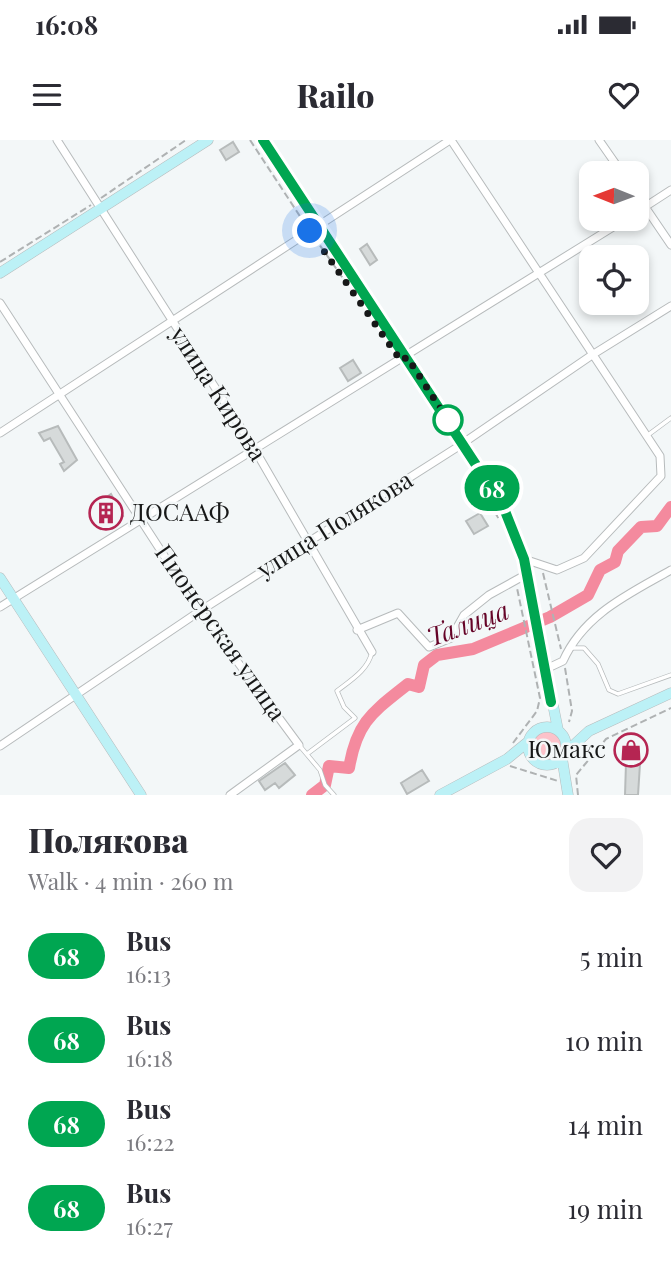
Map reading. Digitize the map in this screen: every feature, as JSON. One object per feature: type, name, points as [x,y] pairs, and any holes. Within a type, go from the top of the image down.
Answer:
[{"type":"main road","points":[[0,273],[208,140]]},
{"type":"main road","points":[[263,140],[314,229],[407,357],[503,506],[524,559],[551,702],[559,731],[566,741],[563,756],[565,788]]},
{"type":"main road","points":[[0,578],[141,795]]},
{"type":"main road","points":[[508,762],[553,764],[589,731],[671,694]]},
{"type":"main road","points":[[440,795],[508,762],[549,719],[551,702]]},
{"type":"main road","points":[[542,727],[559,731],[589,731]]},
{"type":"main road","points":[[528,741],[528,751],[565,788]]},
{"type":"street","name":"улица Кирова","points":[[57,140],[255,450],[372,652]]},
{"type":"street","points":[[0,432],[451,140],[660,456],[661,476],[584,558],[557,570],[524,559]]},
{"type":"street","points":[[599,140],[614,161]]},
{"type":"street","points":[[649,205],[671,190]]},
{"type":"street","points":[[649,212],[671,245]]},
{"type":"street","points":[[0,607],[607,231]]},
{"type":"street","name":"Пионерская улица","points":[[0,303],[200,611],[299,746]]},
{"type":"street","name":"улица Полякова","points":[[0,746],[200,611],[671,306]]},
{"type":"street","points":[[546,669],[563,661],[569,648],[597,613],[671,570]]},
{"type":"street","points":[[357,630],[398,612],[429,647],[450,638],[464,615],[489,595],[525,575]]},
{"type":"street","points":[[230,795],[299,746]]},
{"type":"lane","points":[[648,435],[671,418]]},
{"type":"lane","points":[[569,648],[584,648],[598,664],[609,690],[618,694],[671,675]]},
{"type":"lane","points":[[307,754],[355,718],[344,707],[337,691],[370,662],[372,652]]},
{"type":"lane","name":"Пионерская улица","points":[[299,746],[320,770],[325,785],[334,795]]},
{"type":"path","points":[[250,140],[314,229],[348,285]]},
{"type":"path","points":[[470,470],[502,525]]},
{"type":"path","points":[[540,564],[563,661],[572,711],[569,722]]},
{"type":"path","points":[[513,743],[539,704],[516,584],[525,575]]},
{"type":"path","points":[[578,795],[576,775],[606,739],[671,708]]},
{"type":"path","points":[[508,762],[558,781],[565,788]]},
{"type":"shaded area","points":[[547,731],[557,735],[561,745],[557,755],[547,759],[537,755],[533,745],[537,735]]},
{"type":"building","points":[[233,142],[239,152],[226,160],[220,150]]},
{"type":"building","points":[[367,244],[377,260],[370,265],[360,249]]},
{"type":"building","points":[[353,360],[361,373],[348,381],[340,368]]},
{"type":"building","points":[[58,426],[77,460],[64,471],[60,464],[64,462],[50,438],[44,441],[39,433]]},
{"type":"building","name":"ДОСААФ","points":[[111,494],[123,516],[101,529],[90,509]]},
{"type":"building","points":[[480,513],[488,526],[474,534],[466,521]]},
{"type":"building","points":[[285,763],[295,775],[279,788],[275,783],[265,790],[259,781]]},
{"type":"building","points":[[626,763],[640,764],[638,795],[625,795]]},
{"type":"building","points":[[422,770],[429,781],[407,794],[401,783]]},
{"type":"waterway","name":"Талица","points":[[312,795],[325,785],[329,766],[349,768],[362,728],[376,710],[408,684],[419,687],[424,665],[437,655],[473,649],[550,617],[588,595],[600,570],[615,562],[618,551],[641,527],[657,526],[671,507]]},
{"type":"bus line","name":"68","points":[[263,140],[503,506],[524,559],[551,702]]},
{"type":"place","name":"ДОСААФ","points":[[106,513]]},
{"type":"place","name":"Юмакс","points":[[631,750]]},
{"type":"route","points":[[310,231],[401,361],[407,357],[449,422],[448,420]]}]
